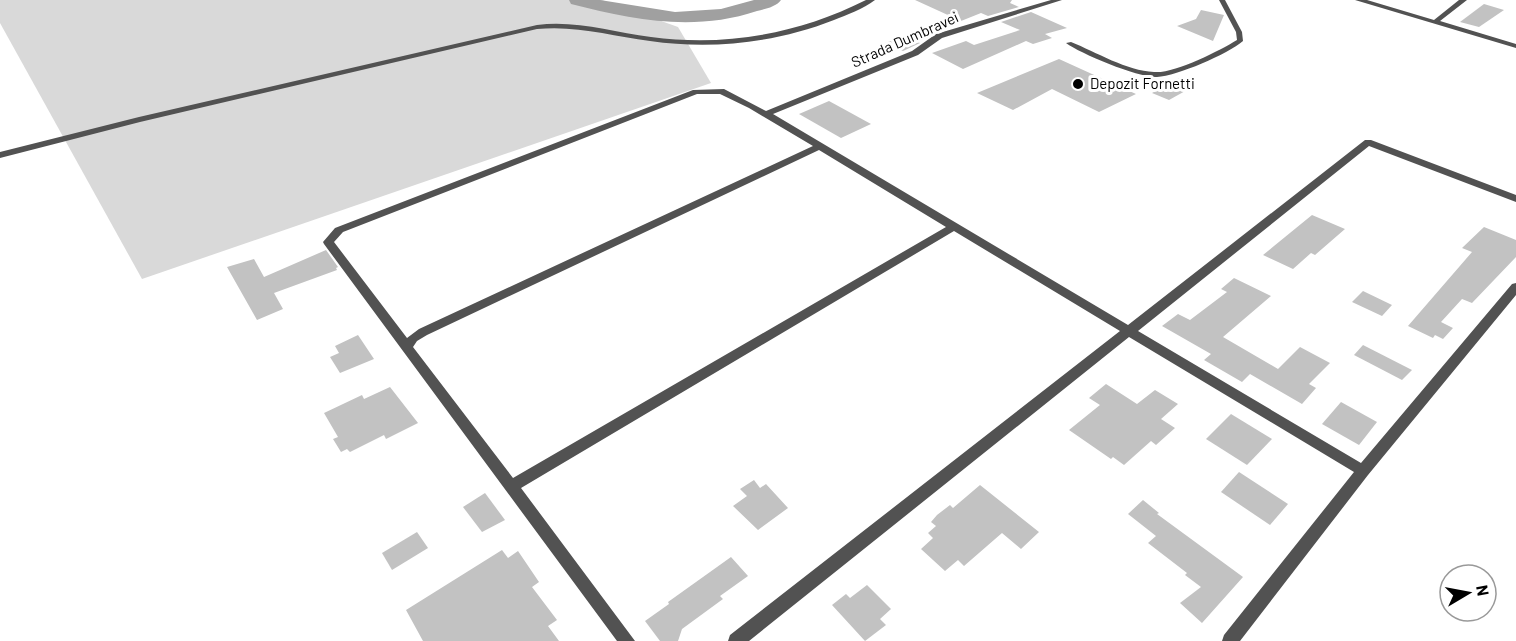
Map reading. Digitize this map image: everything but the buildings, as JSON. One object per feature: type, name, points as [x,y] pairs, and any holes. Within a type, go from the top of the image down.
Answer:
[{"type":"street","points":[[0,155],[139,120],[547,25],[584,26],[638,38],[673,42],[751,39],[779,35],[834,19],[871,0]]},
{"type":"street","points":[[1359,0],[1516,46]]},
{"type":"street","points":[[1435,22],[1463,0]]},
{"type":"street","name":"Strada Dumbravei","points":[[766,114],[915,52],[939,36],[1052,1]]},
{"type":"street","points":[[627,641],[328,244],[332,235],[339,230],[696,92],[721,91],[766,114],[1363,471]]},
{"type":"street","points":[[735,641],[1368,142],[1516,199]]},
{"type":"street","points":[[407,346],[413,338],[423,332],[819,147]]},
{"type":"street","points":[[512,486],[954,226]]},
{"type":"street","points":[[1230,641],[1363,471],[1516,287]]},
{"type":"lane","points":[[1069,43],[1144,74],[1157,75],[1172,72],[1222,52],[1240,41],[1239,32],[1222,0]]},
{"type":"shaded area","points":[[0,0],[602,0],[678,27],[711,83],[142,279],[0,23]]},
{"type":"waterway","points":[[578,0],[628,12],[675,18],[721,14],[772,0]]},
{"type":"place","name":"Depozit Fornetti","points":[[1078,84]]}]
